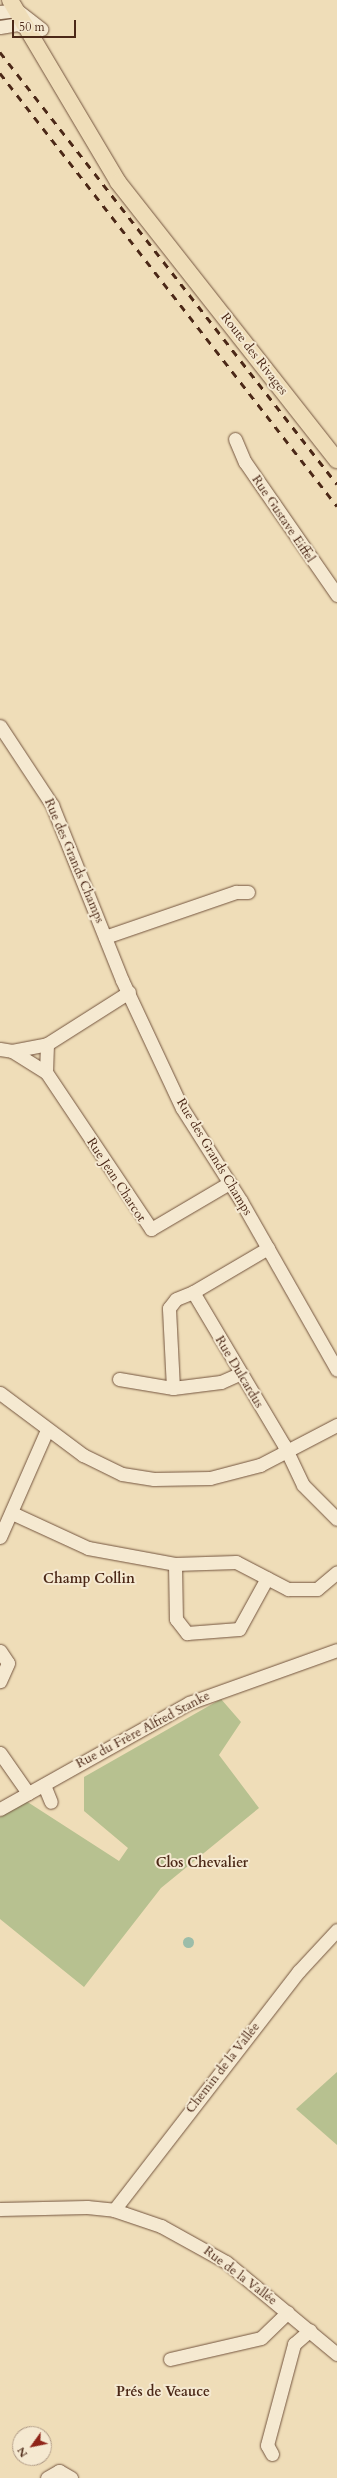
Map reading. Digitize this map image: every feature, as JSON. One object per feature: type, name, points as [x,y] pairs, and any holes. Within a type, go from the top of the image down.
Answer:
[{"type":"main road","name":"Route des Rivages","points":[[9,8],[36,30],[171,248],[337,460]]},
{"type":"street","points":[[0,27],[18,24],[36,30]]},
{"type":"street","name":"Rue Gustave Eiffel","points":[[235,439],[245,462],[337,595]]},
{"type":"street","name":"Rue des Grands Champs","points":[[0,726],[4,743],[52,805],[105,937],[182,1108],[268,1248],[337,1370]]},
{"type":"street","name":"Rue des Grands Champs","points":[[105,937],[236,892],[248,892]]},
{"type":"street","name":"Rue Jean Charcot","points":[[6,1050],[47,1044],[129,992]]},
{"type":"street","points":[[46,1072],[47,1044]]},
{"type":"street","name":"Rue Jean Charcot","points":[[6,1050],[46,1072],[151,1229],[229,1183]]},
{"type":"street","points":[[173,1388],[169,1308],[176,1299],[193,1292],[268,1248]]},
{"type":"street","name":"Rue Dulcardus","points":[[193,1292],[239,1374],[288,1454],[312,1497],[337,1519]]},
{"type":"street","points":[[119,1379],[150,1387],[173,1388],[221,1382],[239,1374]]},
{"type":"street","points":[[0,1393],[47,1430],[101,1465],[122,1474],[154,1479],[210,1478],[260,1466],[288,1454],[337,1425]]},
{"type":"street","points":[[0,1537],[12,1513],[47,1430]]},
{"type":"street","points":[[12,1513],[88,1548],[175,1564],[236,1562],[288,1589],[303,1592],[317,1589],[337,1572]]},
{"type":"street","points":[[175,1564],[176,1619],[187,1633],[239,1629],[267,1578]]},
{"type":"street","name":"Rue du Frère Alfred Stanke","points":[[0,1809],[189,1703],[337,1650]]},
{"type":"street","points":[[0,1651],[8,1663],[0,1681]]},
{"type":"street","points":[[0,1753],[28,1793]]},
{"type":"street","points":[[44,1785],[51,1802]]},
{"type":"street","name":"Chemin de la Vallée","points":[[114,2210],[299,1971],[337,1930]]},
{"type":"street","name":"Rue de la Vallée","points":[[0,2209],[87,2207],[114,2210],[161,2226],[196,2244],[226,2262],[310,2330],[337,2354]]},
{"type":"street","points":[[170,2359],[261,2338],[288,2312]]},
{"type":"street","points":[[272,2454],[267,2445],[294,2344],[310,2330]]},
{"type":"street","points":[[47,2478],[59,2471],[71,2478]]},
{"type":"shaded area","points":[[221,1699],[241,1722],[219,1755],[259,1808],[161,1888],[84,1987],[0,1919],[0,1817],[26,1801],[119,1861],[128,1848],[84,1811],[84,1777]]},
{"type":"shaded area","points":[[188,1936],[192,1938],[194,1942],[192,1946],[188,1948],[184,1946],[182,1942],[184,1938]]},
{"type":"shaded area","points":[[337,2072],[337,2145],[296,2109]]},
{"type":"railway","points":[[0,52],[337,484]]},
{"type":"railway","points":[[0,73],[337,506]]},
{"type":"district","name":"Champ Collin","points":[[89,1579]]},
{"type":"district","name":"Clos Chevalier","points":[[202,1863]]},
{"type":"district","name":"Prés de Veauce","points":[[163,2392]]}]
